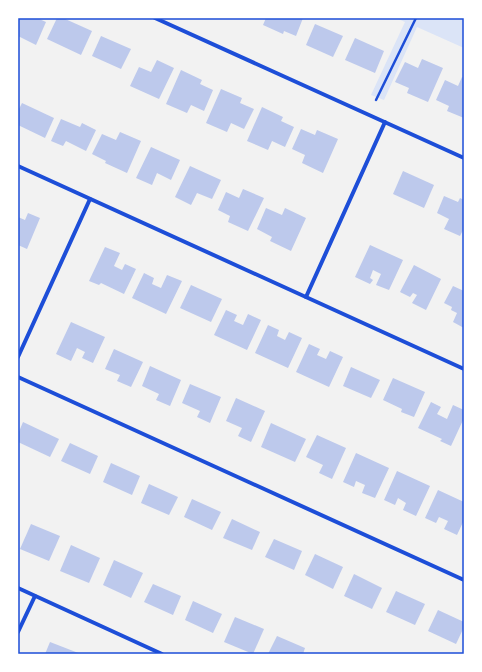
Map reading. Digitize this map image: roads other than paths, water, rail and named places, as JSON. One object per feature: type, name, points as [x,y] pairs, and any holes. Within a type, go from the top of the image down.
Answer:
[{"type":"street","points":[[155,18],[464,158]]},
{"type":"street","points":[[306,297],[385,122]]},
{"type":"street","points":[[18,166],[464,369]]},
{"type":"street","points":[[18,357],[90,199]]},
{"type":"street","points":[[18,377],[464,580]]},
{"type":"street","points":[[18,588],[162,654]]},
{"type":"street","points":[[18,632],[35,596]]}]
